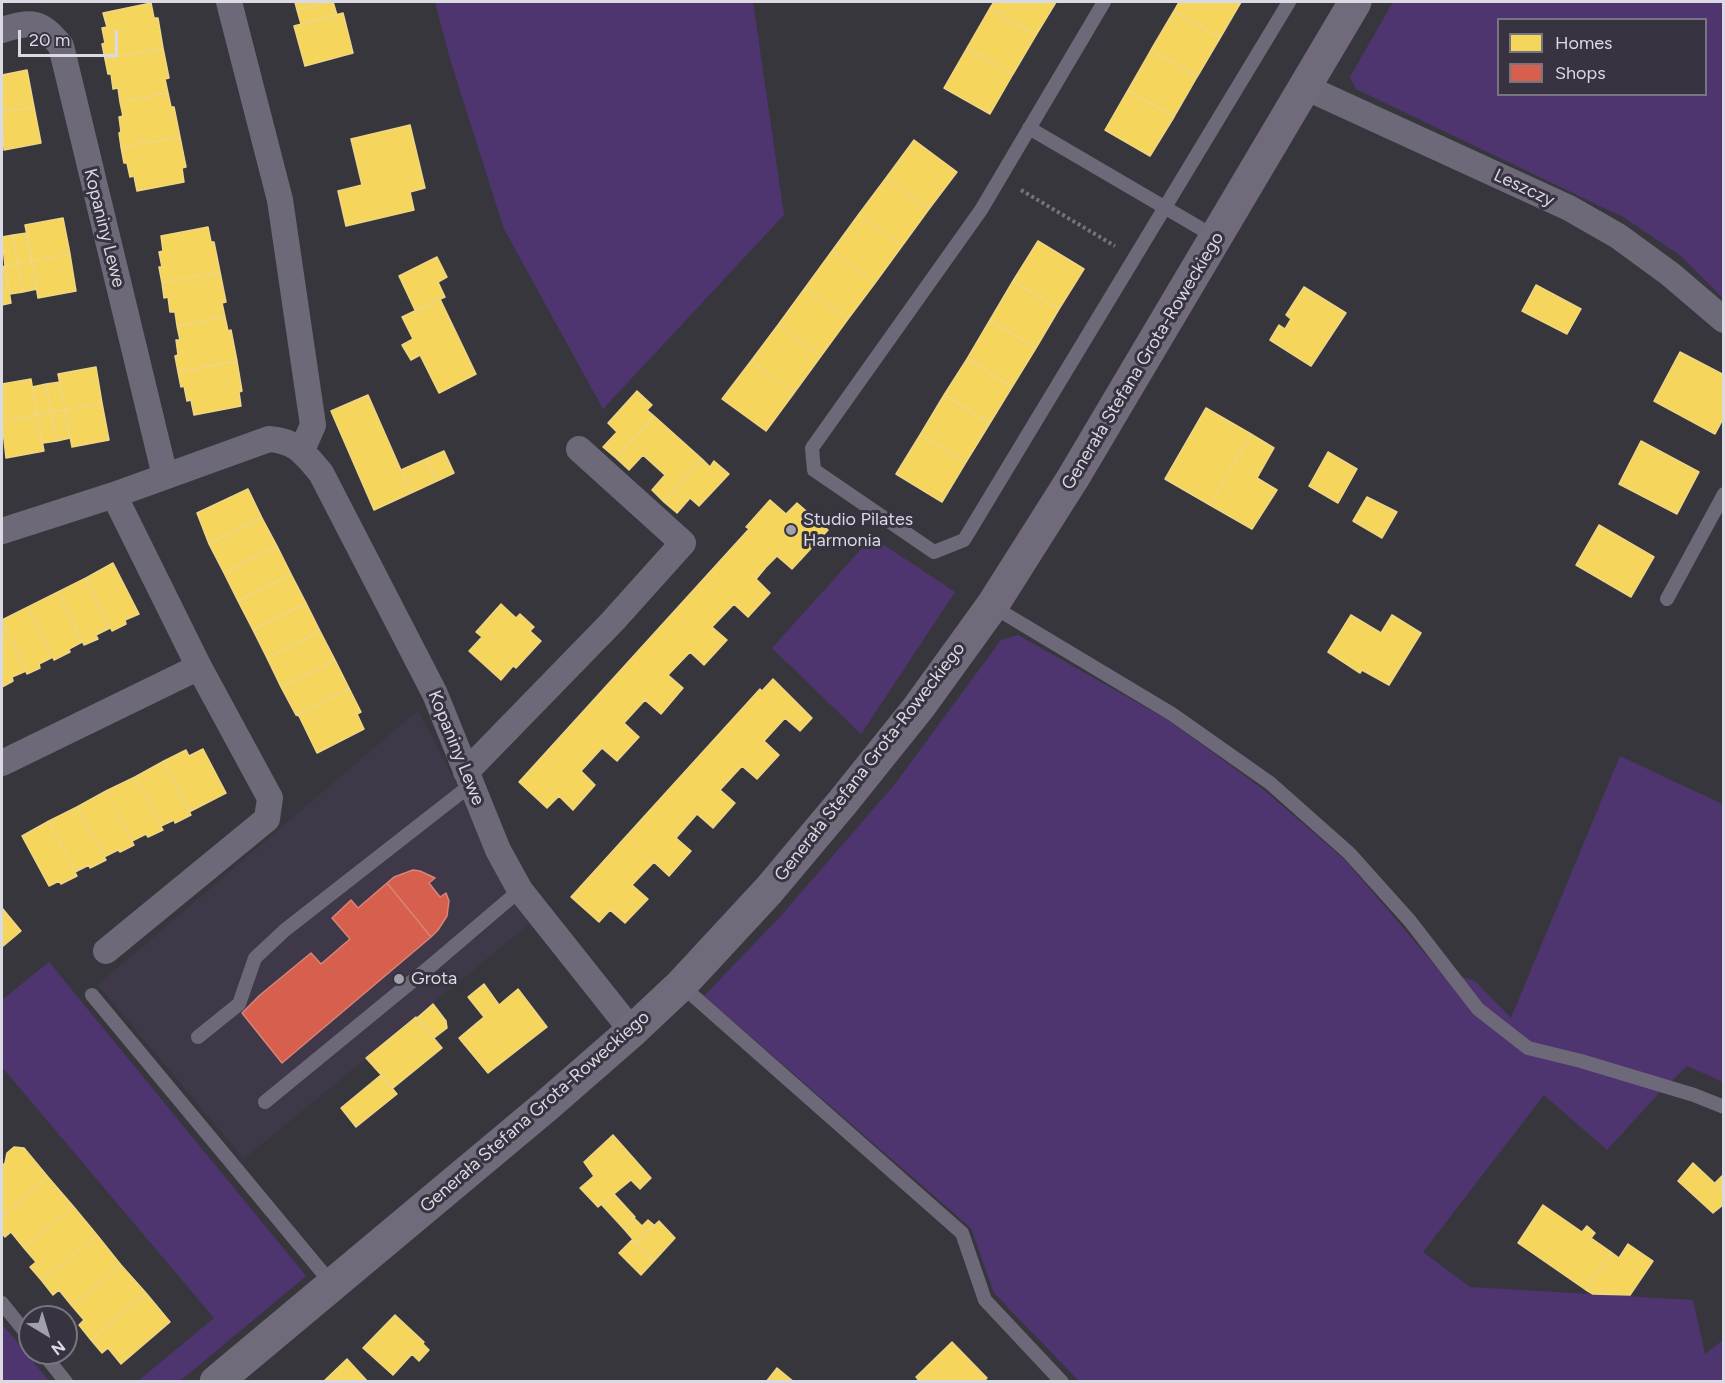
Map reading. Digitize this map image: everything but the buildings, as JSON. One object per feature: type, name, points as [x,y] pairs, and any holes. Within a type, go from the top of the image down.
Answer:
[{"type":"street","points":[[229,2],[280,200],[312,425],[302,450]]},
{"type":"street","name":"Generała Stefana Grota-Roweckiego","points":[[216,1382],[546,1106],[632,1031],[681,985],[769,890],[842,804],[919,707],[992,606],[1073,478],[1355,2]]},
{"type":"street","name":"Kopaniny Lewe","points":[[2,30],[29,22],[48,31],[61,46],[165,476]]},
{"type":"street","name":"Leszczy","points":[[1305,87],[1579,214],[1618,236],[1670,274],[1724,320]]},
{"type":"street","name":"Kopaniny Lewe","points":[[2,531],[114,495],[269,439],[284,440],[302,450],[321,473],[435,694],[498,850],[520,890],[632,1031]]},
{"type":"street","points":[[469,778],[682,543],[579,449]]},
{"type":"street","points":[[106,951],[267,819],[270,798],[199,667],[114,495]]},
{"type":"street","points":[[2,763],[199,667]]},
{"type":"lane","points":[[1104,2],[981,210],[812,448],[814,470],[934,552],[964,540],[1289,2]]},
{"type":"lane","points":[[1029,128],[1217,238]]},
{"type":"lane","points":[[1667,599],[1724,494]]},
{"type":"lane","points":[[992,606],[1172,714],[1270,783],[1349,853],[1410,921],[1478,1009],[1528,1048],[1581,1060],[1694,1095],[1724,1107]]},
{"type":"lane","points":[[198,1037],[239,1004],[255,958],[285,930],[469,778]]},
{"type":"lane","points":[[265,1102],[520,890]]},
{"type":"lane","points":[[681,985],[962,1233],[985,1300],[1062,1382]]},
{"type":"lane","points":[[92,995],[332,1284]]},
{"type":"lane","points":[[2,1303],[18,1323]]},
{"type":"lane","points":[[53,1365],[66,1382]]},
{"type":"path","points":[[1000,177],[1135,258]]},
{"type":"shaded area","points":[[435,2],[753,2],[784,215],[603,409],[504,229],[450,59]]},
{"type":"shaded area","points":[[1393,2],[1723,2],[1723,298],[1681,256],[1623,217],[1356,89],[1350,77]]},
{"type":"shaded area","points":[[872,537],[955,592],[861,734],[772,648]]},
{"type":"shaded area","points":[[1018,635],[1168,720],[1264,790],[1345,860],[1439,970],[1475,981],[1511,1018],[1620,756],[1720,803],[1723,807],[1723,1082],[1687,1066],[1607,1150],[1544,1095],[1423,1252],[1470,1287],[1693,1300],[1705,1354],[1723,1340],[1723,1381],[1079,1381],[994,1293],[971,1228],[704,996],[779,918],[895,784],[1001,640]]},
{"type":"shaded area","points":[[418,710],[529,924],[244,1159],[98,985]]},
{"type":"shaded area","points":[[49,962],[306,1276],[180,1381],[138,1381],[214,1318],[2,1067],[2,1000]]},
{"type":"shaded area","points":[[2,1324],[18,1343],[18,1365],[36,1365],[49,1381],[2,1381]]},
{"type":"place","name":"Studio Pilates Harmonia","points":[[791,530]]},
{"type":"place","name":"Grota","points":[[399,979]]}]
